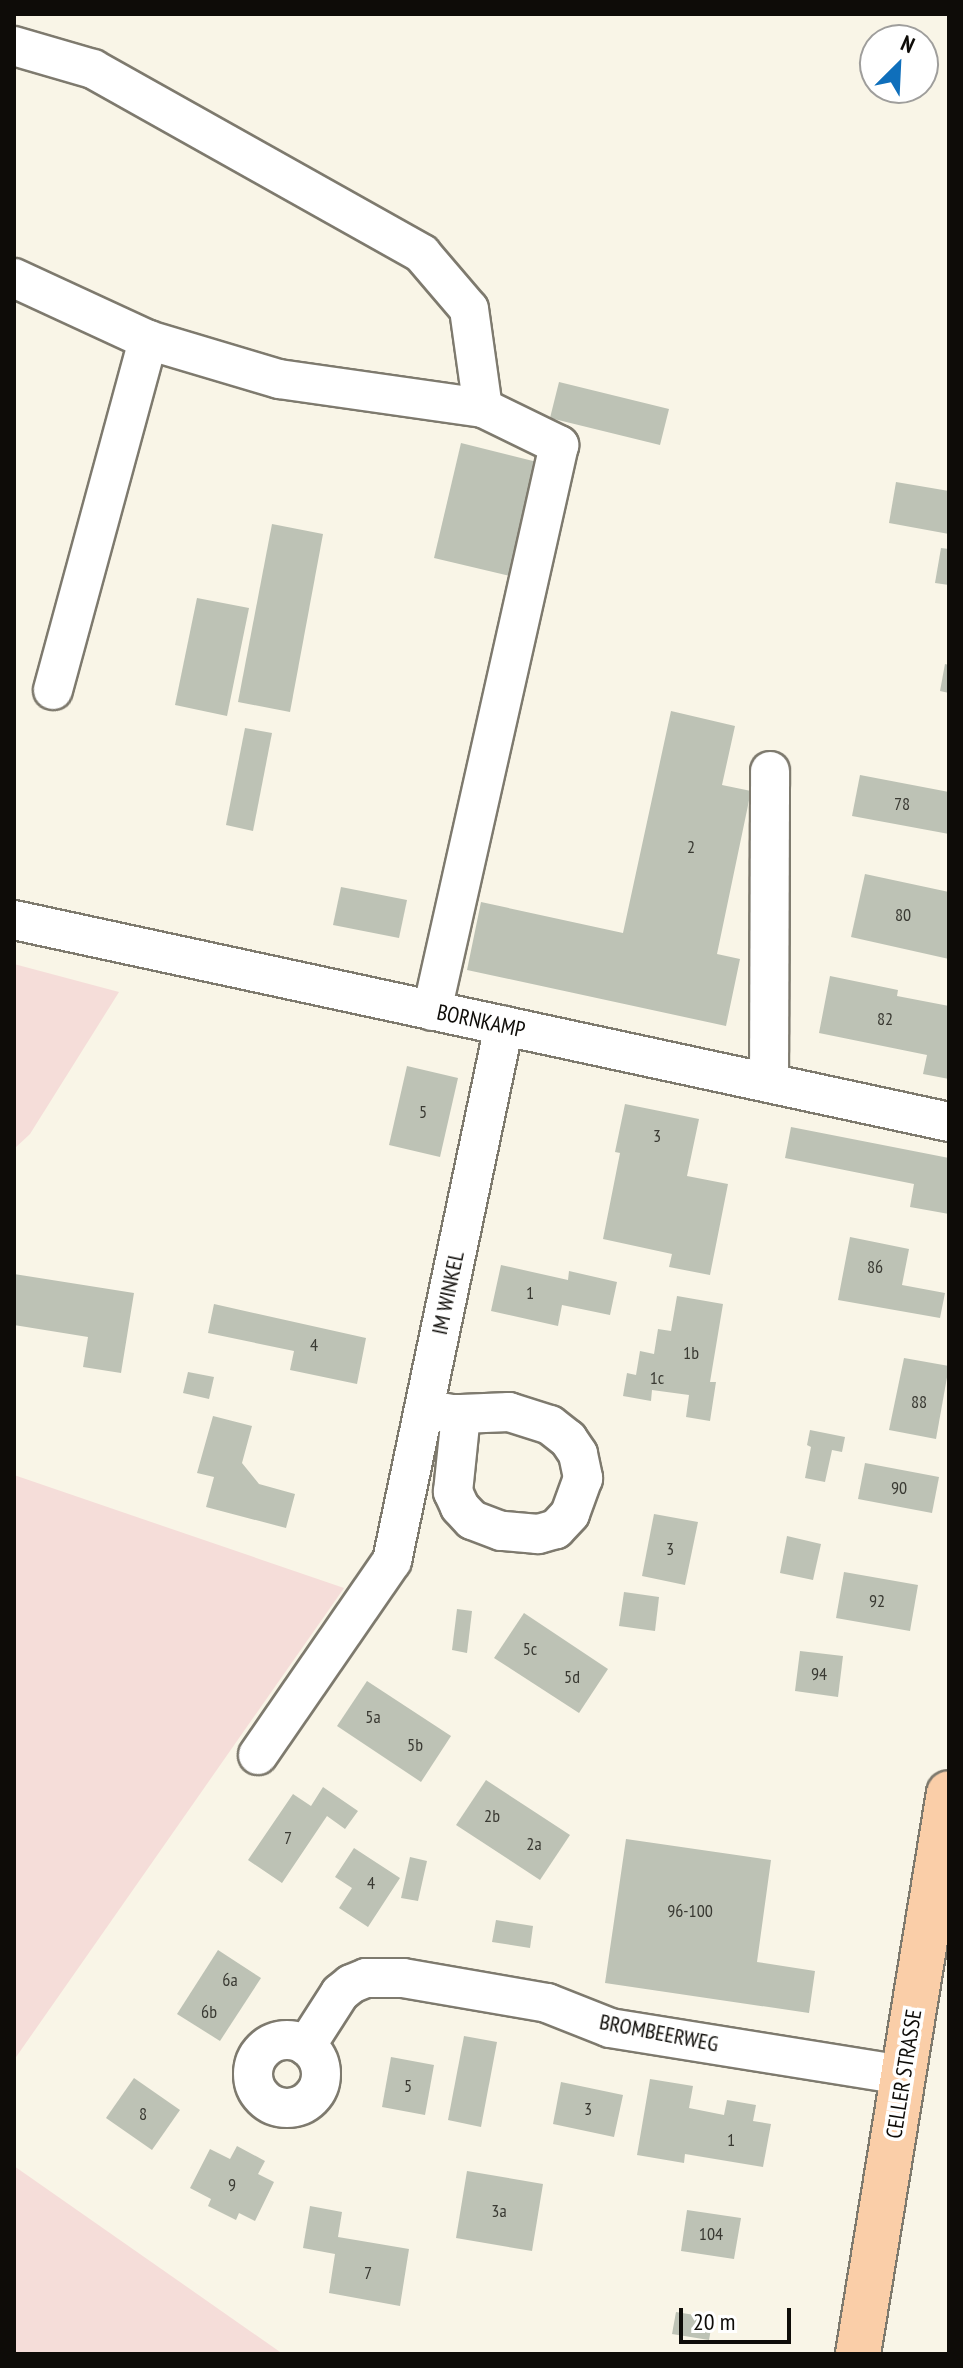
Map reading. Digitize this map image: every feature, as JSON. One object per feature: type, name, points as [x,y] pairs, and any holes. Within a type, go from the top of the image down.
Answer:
[{"type":"main road","name":"CELLER STRASSE","points":[[858,2354],[949,1793]]},
{"type":"street","points":[[14,46],[93,69],[422,254],[469,309],[483,408]]},
{"type":"street","points":[[14,278],[148,340],[279,379],[483,408],[559,445],[432,1011]]},
{"type":"street","points":[[53,690],[148,340]]},
{"type":"street","points":[[769,1083],[770,771]]},
{"type":"street","name":"BORNKAMP","points":[[14,920],[949,1122]]},
{"type":"street","name":"IM WINKEL","points":[[258,1755],[392,1561],[442,1411],[504,1026]]},
{"type":"street","name":"BROMBEERWEG","points":[[306,2046],[340,1993],[351,1984],[366,1978],[403,1978],[547,2003],[610,2028],[904,2075]]},
{"type":"shaded area","points":[[14,964],[119,992],[30,1134],[14,1149]]},
{"type":"shaded area","points":[[14,1475],[344,1588],[14,2060]]},
{"type":"shaded area","points":[[14,2166],[283,2354],[14,2354]]},
{"type":"building","points":[[559,382],[669,409],[660,445],[550,418]]},
{"type":"building","points":[[461,443],[537,462],[510,576],[434,558]]},
{"type":"building","points":[[896,482],[949,491],[949,534],[889,523]]},
{"type":"building","points":[[272,524],[323,534],[290,712],[238,702]]},
{"type":"building","points":[[941,548],[949,549],[949,585],[935,583]]},
{"type":"building","points":[[197,598],[249,608],[227,716],[175,705]]},
{"type":"building","points":[[945,664],[949,665],[949,693],[940,691]]},
{"type":"building","points":[[671,711],[735,726],[722,785],[751,791],[717,954],[740,959],[726,1026],[467,970],[481,902],[623,933]]},
{"type":"building","points":[[245,728],[272,733],[253,831],[226,825]]},
{"type":"building","points":[[860,775],[949,792],[949,834],[852,816]]},
{"type":"building","points":[[865,874],[949,892],[949,959],[851,937]]},
{"type":"building","points":[[341,887],[407,900],[399,938],[333,925]]},
{"type":"building","points":[[830,976],[898,990],[897,996],[949,1006],[949,1079],[923,1074],[927,1055],[819,1033]]},
{"type":"building","points":[[407,1066],[458,1078],[440,1157],[389,1145]]},
{"type":"building","points":[[625,1104],[699,1119],[687,1176],[728,1184],[710,1275],[669,1267],[672,1254],[603,1239],[620,1153],[615,1152]]},
{"type":"building","points":[[791,1127],[949,1158],[949,1214],[910,1207],[914,1184],[785,1158]]},
{"type":"building","points":[[850,1237],[909,1249],[902,1285],[945,1293],[940,1318],[838,1300]]},
{"type":"building","points":[[501,1265],[568,1280],[569,1271],[617,1282],[610,1315],[562,1305],[558,1326],[491,1311]]},
{"type":"building","points":[[14,1274],[134,1293],[121,1373],[83,1367],[88,1337],[14,1325]]},
{"type":"building","points":[[677,1296],[723,1304],[710,1382],[716,1382],[710,1421],[686,1417],[689,1395],[652,1390],[651,1401],[623,1396],[627,1373],[636,1375],[640,1351],[654,1354],[658,1329],[671,1331]]},
{"type":"building","points":[[214,1304],[366,1338],[357,1384],[290,1370],[294,1351],[208,1333]]},
{"type":"building","points":[[904,1358],[949,1366],[936,1439],[889,1430]]},
{"type":"building","points":[[188,1372],[214,1377],[209,1399],[183,1393]]},
{"type":"building","points":[[213,1416],[252,1426],[242,1463],[259,1484],[295,1494],[286,1528],[206,1507],[214,1477],[197,1473]]},
{"type":"building","points":[[810,1430],[845,1437],[842,1452],[832,1450],[825,1482],[805,1478],[811,1447],[807,1445]]},
{"type":"building","points":[[865,1463],[939,1477],[932,1513],[858,1499]]},
{"type":"building","points":[[654,1514],[698,1522],[685,1585],[642,1576]]},
{"type":"building","points":[[787,1536],[821,1544],[813,1580],[780,1573]]},
{"type":"building","points":[[844,1572],[918,1585],[910,1631],[836,1618]]},
{"type":"building","points":[[624,1592],[659,1597],[655,1631],[619,1626]]},
{"type":"building","points":[[457,1609],[472,1611],[467,1653],[452,1650]]},
{"type":"building","points":[[524,1613],[608,1669],[579,1713],[494,1658]]},
{"type":"building","points":[[800,1651],[843,1656],[838,1697],[795,1691]]},
{"type":"building","points":[[367,1681],[451,1736],[421,1782],[337,1726]]},
{"type":"building","points":[[486,1780],[570,1835],[540,1880],[456,1825]]},
{"type":"building","points":[[323,1787],[358,1811],[345,1829],[327,1816],[282,1883],[248,1860],[293,1794],[311,1806]]},
{"type":"building","points":[[626,1839],[771,1860],[757,1962],[815,1971],[809,2013],[605,1983]]},
{"type":"building","points":[[354,1848],[400,1878],[368,1927],[339,1908],[352,1888],[335,1877]]},
{"type":"building","points":[[410,1857],[427,1861],[418,1901],[401,1898]]},
{"type":"building","points":[[496,1920],[533,1926],[530,1948],[492,1942]]},
{"type":"building","points":[[218,1950],[261,1978],[220,2041],[177,2014]]},
{"type":"building","points":[[464,2036],[497,2042],[481,2127],[448,2120]]},
{"type":"building","points":[[391,2057],[434,2065],[425,2115],[382,2107]]},
{"type":"building","points":[[134,2078],[180,2110],[152,2150],[106,2118]]},
{"type":"building","points":[[650,2079],[693,2086],[689,2108],[724,2115],[727,2100],[756,2105],[753,2121],[771,2124],[763,2167],[685,2154],[684,2163],[637,2155]]},
{"type":"building","points":[[561,2082],[623,2095],[614,2137],[553,2124]]},
{"type":"building","points":[[237,2146],[265,2161],[258,2174],[274,2182],[255,2221],[239,2213],[236,2220],[208,2206],[211,2199],[190,2188],[210,2149],[230,2159]]},
{"type":"building","points":[[467,2171],[543,2184],[532,2251],[456,2238]]},
{"type":"building","points":[[310,2206],[342,2212],[338,2237],[409,2249],[400,2306],[329,2293],[335,2254],[303,2248]]},
{"type":"building","points":[[687,2210],[741,2218],[734,2259],[681,2251]]},
{"type":"building","points":[[676,2312],[713,2318],[709,2340],[672,2334]]}]
